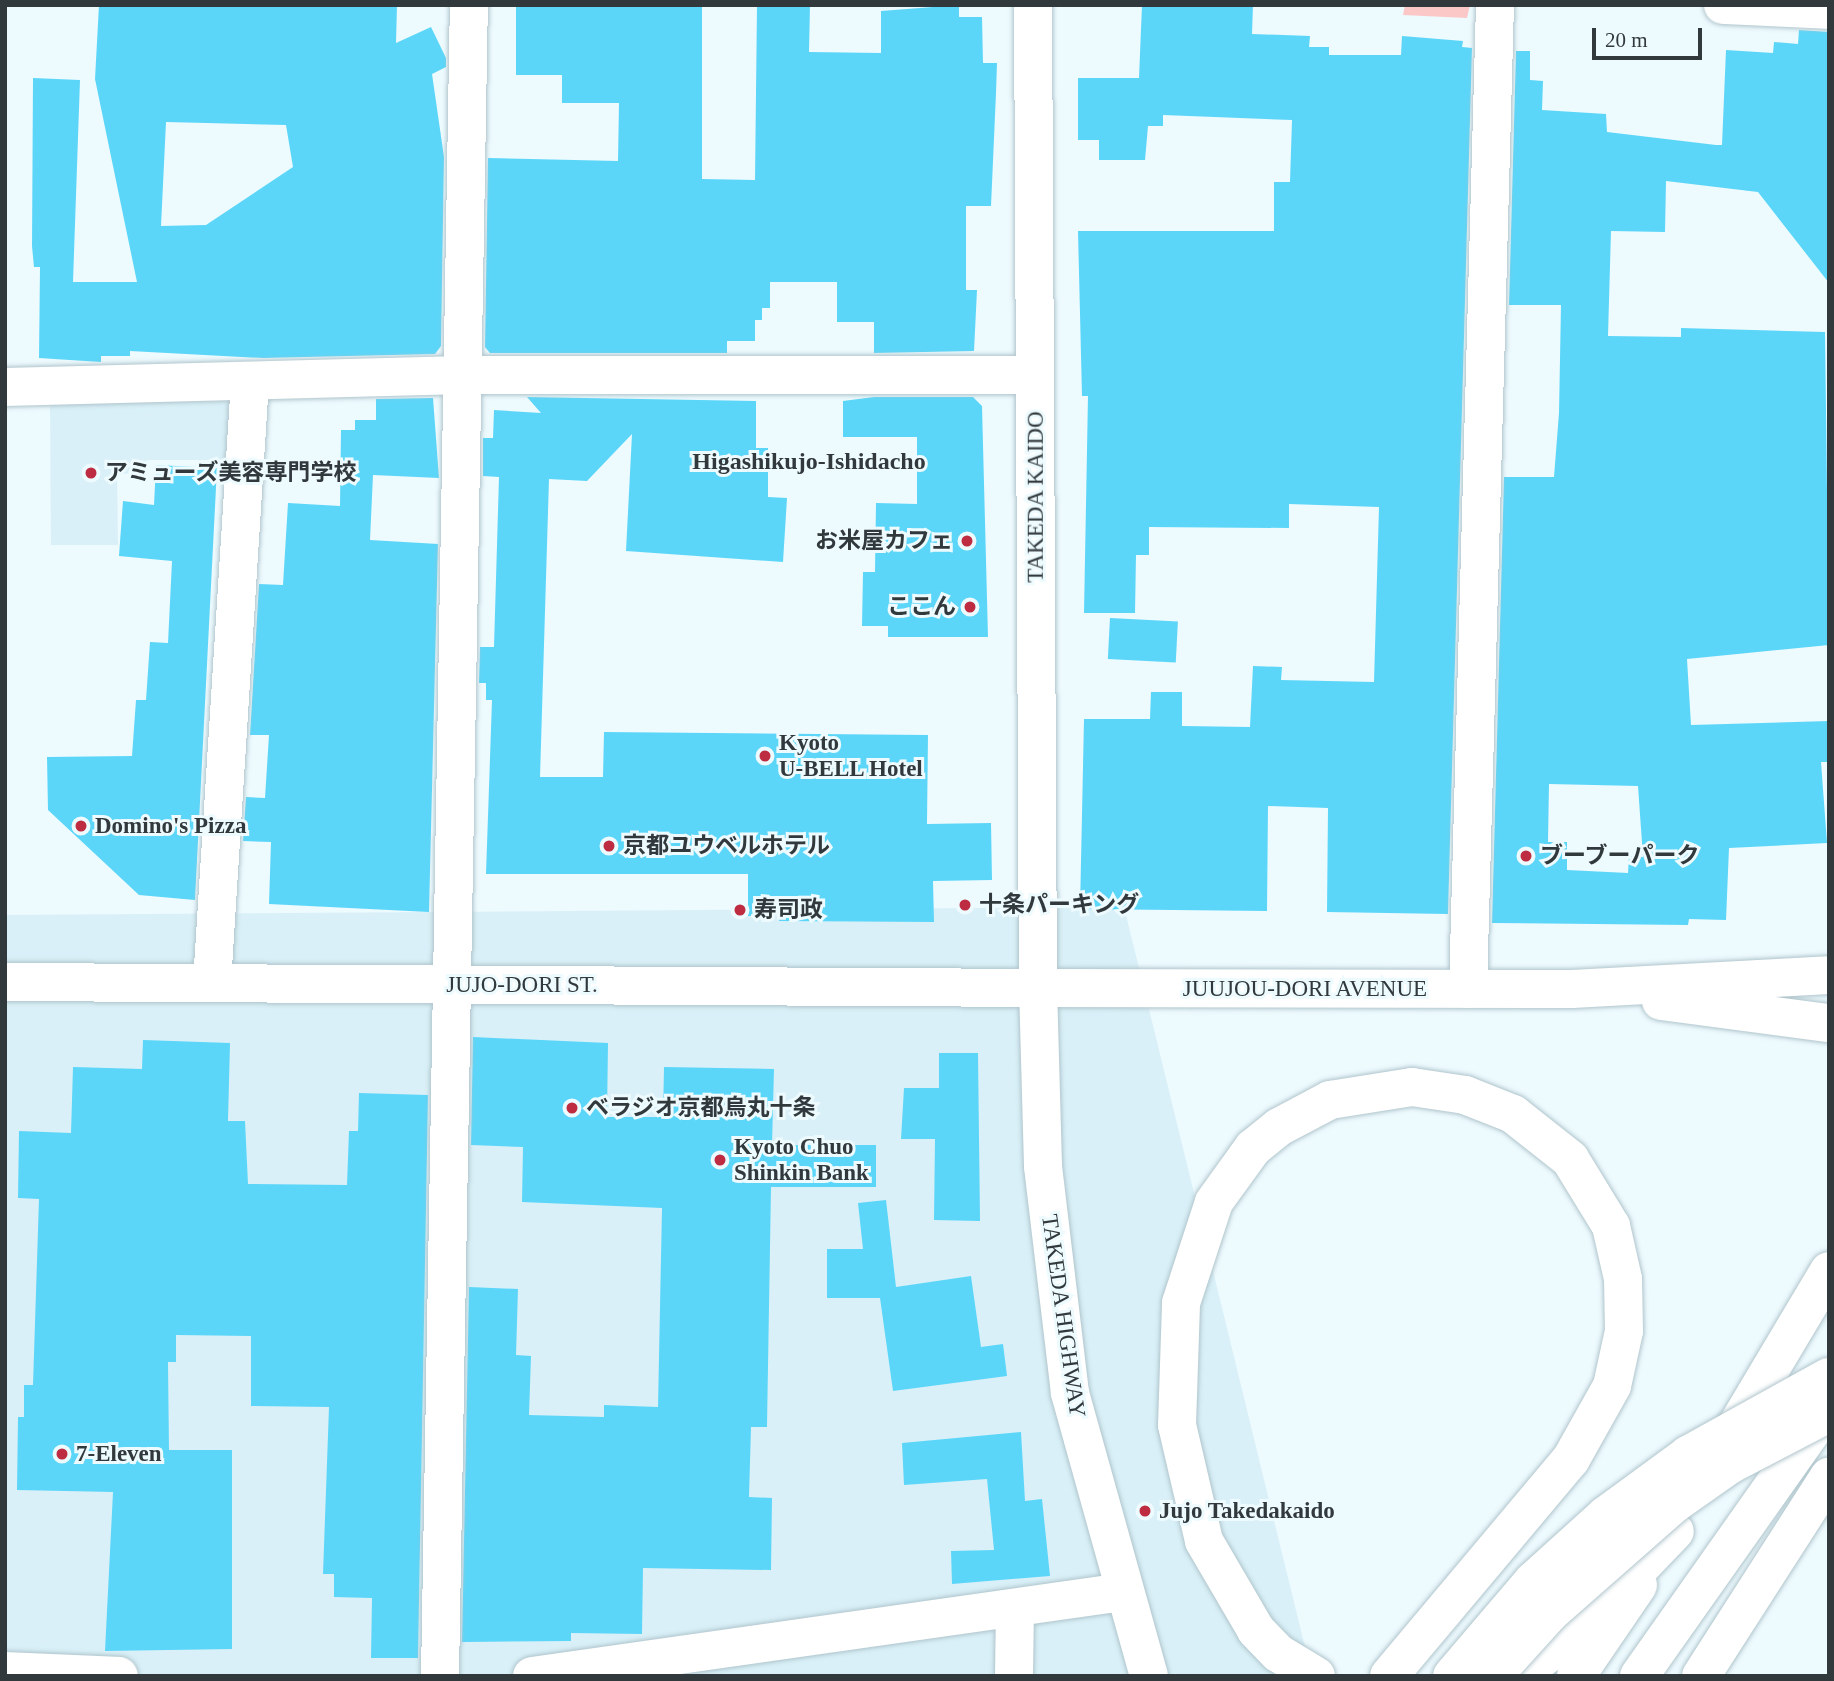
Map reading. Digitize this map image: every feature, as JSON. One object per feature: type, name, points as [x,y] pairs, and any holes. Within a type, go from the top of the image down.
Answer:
[{"type":"main road","points":[[440,1676],[469,5]]},
{"type":"main road","name":"TAKEDA KAIDO","points":[[1033,5],[1038,988]]},
{"type":"main road","points":[[1468,989],[1495,5]]},
{"type":"main road","points":[[1723,5],[1829,10]]},
{"type":"main road","points":[[5,387],[463,375],[1035,375]]},
{"type":"main road","points":[[212,983],[250,381]]},
{"type":"main road","name":"JUUJOU-DORI AVENUE","points":[[1038,988],[1573,989],[1829,975]]},
{"type":"main road","name":"JUJO-DORI ST.","points":[[5,982],[1038,988]]},
{"type":"main road","name":"TAKEDA HIGHWAY","points":[[1038,988],[1043,1166],[1070,1393],[1123,1592],[1149,1676]]},
{"type":"main road","name":"JUUJOU-DORI AVENUE","points":[[1573,989],[1829,1023]]},
{"type":"main road","points":[[1316,1676],[1278,1653],[1256,1630],[1221,1577],[1191,1501],[1175,1383],[1181,1303],[1214,1202],[1253,1148],[1279,1127],[1330,1100],[1412,1087],[1465,1095],[1513,1114],[1553,1141],[1587,1178],[1611,1226],[1623,1279],[1620,1358],[1586,1436],[1551,1486],[1389,1676]]},
{"type":"main road","points":[[1576,1676],[1675,1531],[1829,1271]]},
{"type":"main road","points":[[1452,1676],[1534,1581],[1606,1515],[1688,1455],[1829,1377]]},
{"type":"main road","points":[[1639,1676],[1829,1406]]},
{"type":"main road","points":[[1493,1676],[1550,1613],[1674,1504],[1731,1464],[1829,1413]]},
{"type":"main road","points":[[1701,1676],[1829,1477]]},
{"type":"main road","points":[[1517,1676],[1577,1633],[1675,1531]]},
{"type":"main road","points":[[532,1676],[1123,1592]]},
{"type":"main road","points":[[1014,1676],[1015,1608]]},
{"type":"main road","points":[[5,1671],[119,1676]]},
{"type":"shaded area","points":[[1405,5],[1470,5],[1467,18],[1403,15]]},
{"type":"shaded area","name":"アミューズ美容専門学校","points":[[230,401],[229,460],[147,460],[146,473],[117,474],[118,545],[51,545],[50,403]]},
{"type":"shaded area","points":[[1124,907],[1312,1676],[5,1676],[5,915]]},
{"type":"building","points":[[99,5],[397,5],[396,43],[431,27],[446,58],[446,67],[432,74],[444,157],[441,346],[435,354],[263,358],[130,351],[130,356],[101,356],[101,362],[39,358],[40,267],[34,267],[32,246],[33,78],[80,80],[73,282],[137,282],[95,79]],"holes":[[[166,122],[286,125],[293,167],[206,225],[161,226]]]},
{"type":"building","points":[[516,5],[702,6],[702,179],[755,180],[757,5],[810,5],[809,52],[881,53],[881,11],[959,5],[959,17],[982,17],[983,63],[997,63],[991,206],[966,206],[966,290],[977,290],[974,351],[874,353],[874,322],[837,322],[837,282],[770,282],[770,308],[762,308],[762,320],[755,320],[755,341],[727,341],[727,353],[490,353],[485,347],[488,158],[618,161],[619,103],[562,103],[562,75],[516,75]]},
{"type":"building","points":[[1142,5],[1253,5],[1252,34],[1310,36],[1309,47],[1329,47],[1329,55],[1401,55],[1402,36],[1463,41],[1462,47],[1472,48],[1448,914],[1327,912],[1328,808],[1268,806],[1267,911],[1080,909],[1084,719],[1150,719],[1151,692],[1182,692],[1182,726],[1250,727],[1253,666],[1282,667],[1281,680],[1374,682],[1379,507],[1289,504],[1289,528],[1149,527],[1149,555],[1136,555],[1135,613],[1084,613],[1088,396],[1082,396],[1078,231],[1274,231],[1274,182],[1290,182],[1292,120],[1163,115],[1163,126],[1148,126],[1145,160],[1099,160],[1099,140],[1078,140],[1078,78],[1139,78]]},
{"type":"building","points":[[1799,30],[1829,32],[1829,283],[1758,192],[1666,181],[1665,232],[1611,231],[1608,336],[1681,337],[1681,328],[1825,332],[1829,645],[1687,659],[1691,725],[1829,721],[1829,762],[1821,762],[1827,843],[1729,848],[1726,920],[1689,919],[1688,925],[1492,923],[1504,477],[1554,477],[1559,413],[1561,305],[1509,305],[1516,51],[1530,51],[1530,80],[1543,81],[1542,110],[1606,114],[1607,132],[1722,145],[1726,50],[1773,53],[1774,42],[1798,44]],"holes":[[[1549,784],[1638,786],[1643,857],[1629,856],[1628,873],[1567,870],[1567,842],[1548,842]]]},
{"type":"building","points":[[527,397],[756,401],[756,448],[768,448],[768,497],[787,498],[783,562],[626,551],[632,434],[587,481],[549,479],[540,777],[603,777],[604,732],[928,735],[927,824],[991,823],[992,880],[933,881],[934,922],[779,921],[779,915],[748,916],[748,874],[486,874],[492,700],[486,700],[486,683],[479,683],[480,647],[494,647],[499,477],[483,476],[483,438],[493,438],[494,410],[541,413]]},
{"type":"building","points":[[874,397],[973,397],[982,406],[988,637],[888,637],[888,626],[862,626],[863,572],[875,572],[876,503],[917,504],[917,437],[843,437],[843,401]]},
{"type":"building","points":[[433,398],[439,478],[373,475],[370,540],[438,544],[429,912],[269,904],[271,842],[243,841],[246,797],[265,798],[269,735],[250,735],[259,584],[283,585],[288,503],[340,506],[341,430],[355,430],[355,420],[376,420],[376,399]]},
{"type":"building","points":[[156,465],[217,468],[195,900],[139,895],[48,810],[47,757],[132,756],[136,700],[146,700],[150,642],[168,643],[172,561],[119,556],[123,501],[154,505]]},
{"type":"building","points":[[1110,618],[1178,622],[1176,663],[1108,659]]},
{"type":"building","points":[[473,1037],[608,1043],[607,1117],[663,1117],[664,1067],[774,1069],[772,1145],[876,1145],[876,1187],[771,1187],[767,1427],[751,1427],[749,1497],[772,1498],[771,1570],[643,1568],[642,1634],[571,1633],[571,1641],[462,1642],[469,1287],[518,1289],[516,1355],[531,1356],[529,1415],[604,1417],[604,1405],[658,1407],[662,1208],[522,1202],[523,1147],[471,1145]]},
{"type":"building","points":[[143,1040],[230,1043],[228,1121],[245,1121],[248,1184],[347,1185],[349,1131],[358,1131],[359,1093],[428,1095],[418,1658],[371,1658],[372,1598],[334,1597],[334,1574],[323,1574],[329,1407],[251,1406],[251,1336],[176,1335],[176,1362],[168,1362],[169,1450],[232,1450],[232,1649],[105,1651],[113,1492],[17,1490],[18,1417],[24,1417],[24,1385],[33,1385],[39,1199],[18,1198],[19,1131],[71,1133],[73,1067],[142,1069]]},
{"type":"building","points":[[939,1053],[978,1053],[980,1221],[934,1220],[935,1139],[901,1139],[904,1088],[939,1088]]},
{"type":"building","points":[[886,1200],[896,1287],[971,1276],[981,1347],[1003,1344],[1007,1376],[893,1391],[880,1298],[827,1298],[827,1249],[863,1249],[858,1203]]},
{"type":"building","points":[[1021,1432],[1025,1501],[1042,1499],[1050,1576],[952,1584],[951,1551],[994,1550],[987,1479],[904,1485],[902,1443]]},
{"type":"place","name":"アミューズ美容専門学校","points":[[91,473]]},
{"type":"place","name":"お米屋カフェ","points":[[967,541]]},
{"type":"place","name":"ここん","points":[[970,607]]},
{"type":"place","name":"Kyoto U-BELL Hotel","points":[[765,756]]},
{"type":"place","name":"Domino's Pizza","points":[[81,826]]},
{"type":"place","name":"京都ユウベルホテル","points":[[609,846]]},
{"type":"place","name":"ブーブーパーク","points":[[1526,856]]},
{"type":"place","name":"十条パーキング","points":[[965,905]]},
{"type":"place","name":"寿司政","points":[[740,910]]},
{"type":"place","name":"ベラジオ京都烏丸十条","points":[[572,1108]]},
{"type":"place","name":"Kyoto Chuo Shinkin Bank","points":[[720,1160]]},
{"type":"place","name":"7-Eleven","points":[[62,1454]]},
{"type":"place","name":"Jujo Takedakaido","points":[[1145,1511]]},
{"type":"district","name":"Higashikujo-Ishidacho","points":[[809,462]]}]
